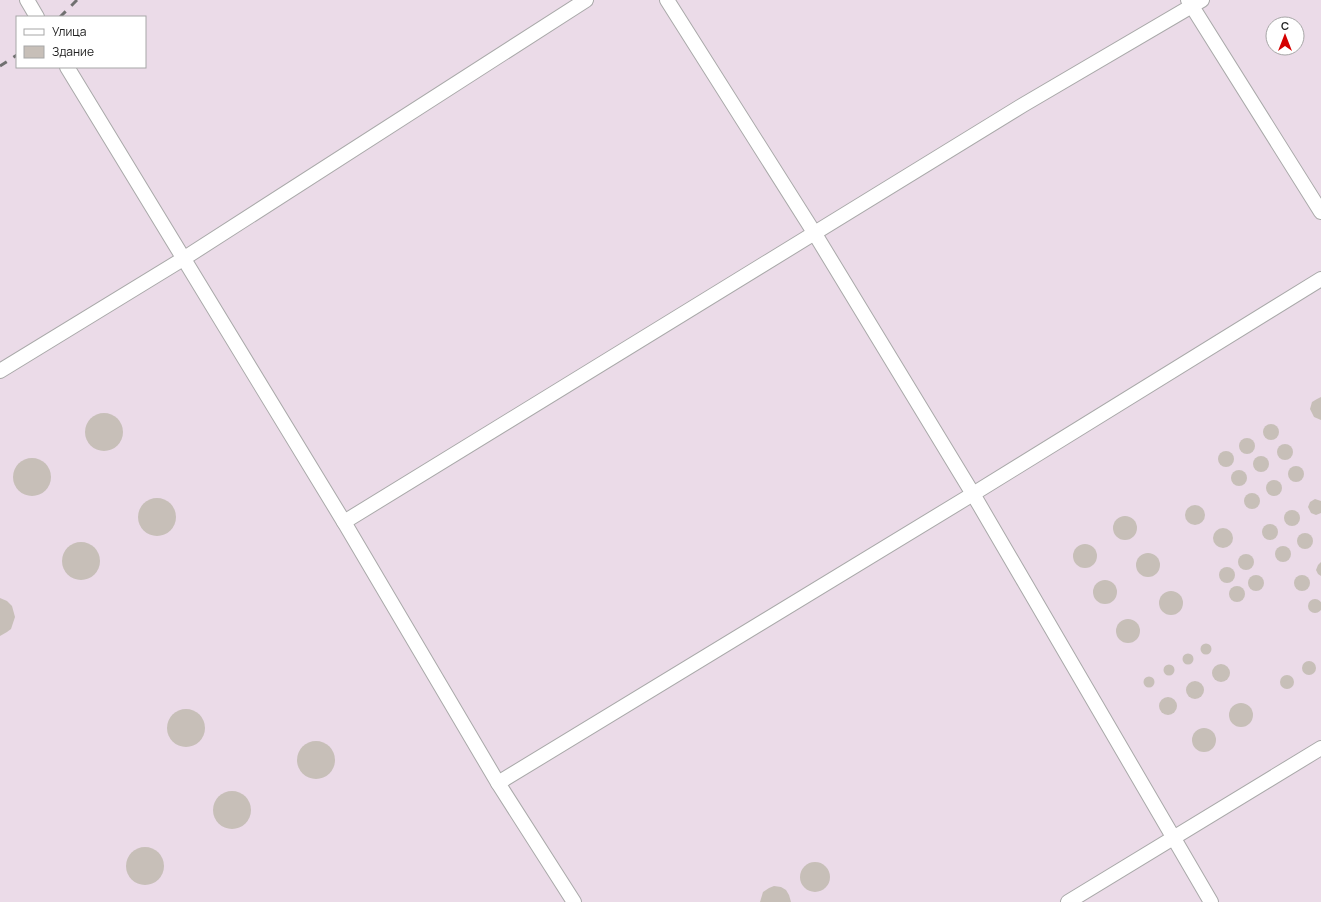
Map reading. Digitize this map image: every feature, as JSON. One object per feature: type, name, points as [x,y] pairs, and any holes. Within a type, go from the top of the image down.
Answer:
[{"type":"lane","points":[[27,0],[36,16]]},
{"type":"lane","points":[[0,371],[182,259],[586,0]]},
{"type":"lane","points":[[667,0],[815,234],[973,494],[1211,902]]},
{"type":"lane","points":[[344,522],[1194,2],[1321,212]]},
{"type":"lane","points":[[68,68],[182,259],[344,522],[498,783],[574,902]]},
{"type":"lane","points":[[498,783],[973,494],[1321,279]]},
{"type":"lane","points":[[1068,902],[1321,748]]},
{"type":"shaded area","points":[[0,0],[1321,0],[1321,902],[0,902]]},
{"type":"building","points":[[1321,397],[1321,420],[1314,417],[1310,409],[1312,402]]},
{"type":"building","points":[[100,413],[108,413],[118,418],[122,425],[122,439],[118,446],[108,451],[100,451],[90,446],[88,443],[85,436],[85,428],[90,418],[93,416]]},
{"type":"building","points":[[1271,424],[1277,426],[1279,432],[1277,438],[1271,440],[1265,438],[1263,432],[1265,426]]},
{"type":"building","points":[[1247,438],[1253,440],[1255,446],[1253,452],[1247,454],[1241,452],[1239,446],[1241,440]]},
{"type":"building","points":[[1285,444],[1291,446],[1293,452],[1291,458],[1285,460],[1279,458],[1277,452],[1279,446]]},
{"type":"building","points":[[1226,451],[1232,453],[1234,459],[1232,465],[1226,467],[1220,465],[1218,459],[1220,453]]},
{"type":"building","points":[[1261,456],[1267,458],[1269,464],[1267,470],[1261,472],[1255,470],[1253,464],[1255,458]]},
{"type":"building","points":[[28,458],[36,458],[46,463],[50,470],[50,484],[46,491],[36,496],[28,496],[18,491],[16,488],[13,481],[13,473],[18,463],[21,461]]},
{"type":"building","points":[[1296,466],[1302,468],[1304,474],[1302,480],[1296,482],[1290,480],[1288,474],[1290,468]]},
{"type":"building","points":[[1239,470],[1245,472],[1247,478],[1245,484],[1239,486],[1233,484],[1231,478],[1233,472]]},
{"type":"building","points":[[1274,480],[1280,482],[1282,488],[1280,494],[1274,496],[1268,494],[1266,488],[1268,482]]},
{"type":"building","points":[[1252,493],[1258,495],[1260,501],[1258,507],[1252,509],[1246,507],[1244,501],[1246,495]]},
{"type":"building","points":[[153,498],[161,498],[171,503],[175,510],[175,524],[171,531],[161,536],[153,536],[143,531],[141,528],[138,521],[138,513],[143,503],[146,501]]},
{"type":"building","points":[[1315,499],[1321,501],[1321,513],[1316,515],[1311,513],[1308,507],[1310,502]]},
{"type":"building","points":[[1195,505],[1202,508],[1205,515],[1202,522],[1195,525],[1188,522],[1185,515],[1188,508]]},
{"type":"building","points":[[1292,510],[1298,512],[1300,518],[1298,524],[1292,526],[1286,524],[1284,518],[1286,512]]},
{"type":"building","points":[[1125,516],[1130,517],[1136,523],[1136,533],[1130,539],[1125,540],[1120,539],[1114,533],[1113,528],[1114,523],[1120,517]]},
{"type":"building","points":[[1270,524],[1276,526],[1278,532],[1276,538],[1270,540],[1264,538],[1262,532],[1264,526]]},
{"type":"building","points":[[1223,528],[1230,531],[1233,538],[1230,545],[1223,548],[1216,545],[1213,538],[1216,531]]},
{"type":"building","points":[[1305,533],[1311,535],[1313,541],[1311,547],[1305,549],[1299,547],[1297,541],[1299,535]]},
{"type":"building","points":[[77,542],[85,542],[95,547],[99,554],[99,568],[95,575],[85,580],[77,580],[67,575],[65,572],[62,565],[62,557],[67,547],[70,545]]},
{"type":"building","points":[[1085,544],[1090,545],[1096,551],[1096,561],[1090,567],[1085,568],[1080,567],[1074,561],[1073,556],[1074,551],[1080,545]]},
{"type":"building","points":[[1283,546],[1289,548],[1291,554],[1289,560],[1283,562],[1277,560],[1275,554],[1277,548]]},
{"type":"building","points":[[1148,553],[1153,554],[1159,560],[1159,570],[1153,576],[1148,577],[1143,576],[1137,570],[1136,565],[1137,560],[1143,554]]},
{"type":"building","points":[[1246,554],[1253,559],[1254,562],[1249,569],[1246,570],[1239,565],[1238,562],[1243,555]]},
{"type":"building","points":[[1321,562],[1321,576],[1316,570]]},
{"type":"building","points":[[1227,567],[1234,572],[1235,575],[1230,582],[1227,583],[1220,578],[1219,575],[1224,568]]},
{"type":"building","points":[[1256,575],[1263,580],[1264,583],[1259,590],[1256,591],[1249,586],[1248,583],[1253,576]]},
{"type":"building","points":[[1302,575],[1308,577],[1310,583],[1308,589],[1302,591],[1296,589],[1294,583],[1296,577]]},
{"type":"building","points":[[1105,580],[1110,581],[1116,587],[1116,597],[1110,603],[1105,604],[1100,603],[1094,597],[1093,592],[1094,587],[1100,581]]},
{"type":"building","points":[[1237,586],[1244,591],[1245,594],[1240,601],[1237,602],[1230,597],[1229,594],[1234,587]]},
{"type":"building","points":[[1171,591],[1176,592],[1182,598],[1182,608],[1176,614],[1171,615],[1166,614],[1160,608],[1159,603],[1160,598],[1166,592]]},
{"type":"building","points":[[0,598],[7,601],[12,606],[15,617],[11,629],[0,636]]},
{"type":"building","points":[[1312,599],[1318,599],[1322,603],[1322,609],[1318,613],[1312,613],[1308,609],[1308,603]]},
{"type":"building","points":[[1128,619],[1133,620],[1139,626],[1139,636],[1133,642],[1128,643],[1123,642],[1117,636],[1116,631],[1117,626],[1123,620]]},
{"type":"building","points":[[1206,643],[1210,645],[1212,649],[1210,653],[1206,655],[1202,653],[1200,649],[1202,645]]},
{"type":"building","points":[[1188,653],[1192,655],[1194,659],[1192,663],[1188,665],[1184,663],[1182,659],[1184,655]]},
{"type":"building","points":[[1309,661],[1314,663],[1316,668],[1314,673],[1309,675],[1304,673],[1302,668],[1304,663]]},
{"type":"building","points":[[1169,664],[1173,666],[1175,670],[1173,674],[1169,676],[1165,674],[1163,670],[1165,666]]},
{"type":"building","points":[[1221,664],[1227,667],[1230,673],[1227,679],[1221,682],[1215,679],[1212,673],[1215,667]]},
{"type":"building","points":[[1287,675],[1292,677],[1294,682],[1292,687],[1287,689],[1282,687],[1280,682],[1282,677]]},
{"type":"building","points":[[1149,676],[1153,678],[1155,682],[1153,686],[1149,688],[1145,686],[1143,682],[1145,678]]},
{"type":"building","points":[[1195,681],[1201,684],[1204,690],[1201,696],[1195,699],[1189,696],[1186,690],[1189,684]]},
{"type":"building","points":[[1168,697],[1174,700],[1177,706],[1174,712],[1168,715],[1162,712],[1159,706],[1162,700]]},
{"type":"building","points":[[1241,703],[1246,704],[1252,710],[1252,720],[1246,726],[1241,727],[1236,726],[1230,720],[1229,715],[1230,710],[1236,704]]},
{"type":"building","points":[[182,709],[190,709],[200,714],[204,721],[204,735],[200,742],[190,747],[182,747],[172,742],[170,739],[167,732],[167,724],[172,714],[175,712]]},
{"type":"building","points":[[1204,728],[1209,729],[1215,735],[1215,745],[1209,751],[1204,752],[1199,751],[1193,745],[1192,740],[1193,735],[1199,729]]},
{"type":"building","points":[[312,741],[320,741],[330,746],[334,753],[334,767],[330,774],[320,779],[312,779],[302,774],[300,771],[297,764],[297,756],[302,746],[305,744]]},
{"type":"building","points":[[228,791],[236,791],[246,796],[250,803],[250,817],[246,824],[236,829],[228,829],[218,824],[216,821],[213,814],[213,806],[218,796],[221,794]]},
{"type":"building","points":[[141,847],[149,847],[159,852],[163,859],[163,873],[159,880],[149,885],[141,885],[131,880],[129,877],[126,870],[126,862],[131,852],[134,850]]},
{"type":"building","points":[[815,862],[826,866],[830,877],[826,888],[815,892],[804,888],[800,877],[804,866]]},
{"type":"building","points":[[774,886],[781,887],[786,890],[791,902],[760,902],[763,892]]},
{"type":"railway","points":[[61,16],[77,0]]},
{"type":"railway","points":[[0,66],[16,56]]}]
